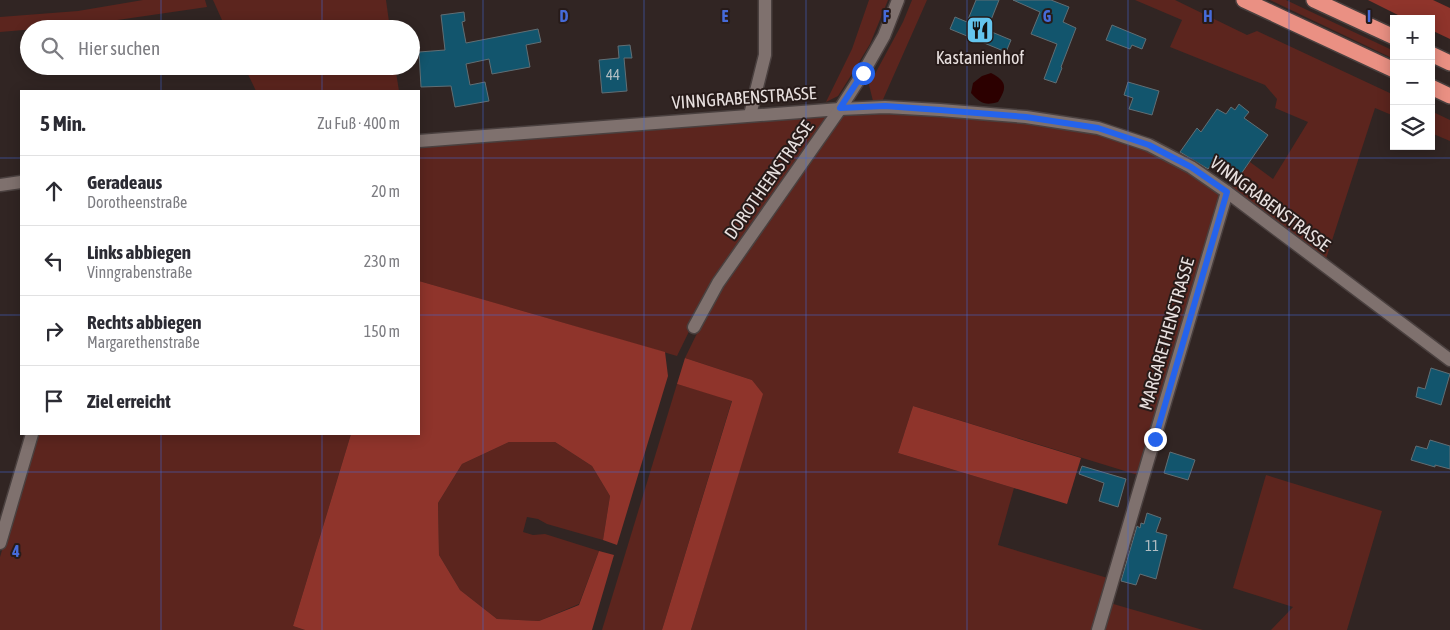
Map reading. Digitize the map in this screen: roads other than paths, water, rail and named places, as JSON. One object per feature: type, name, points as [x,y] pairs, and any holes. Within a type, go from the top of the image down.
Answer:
[{"type":"highway","points":[[1244,0],[1390,68]]},
{"type":"highway","points":[[1314,0],[1390,35]]},
{"type":"highway","points":[[1435,56],[1450,63]]},
{"type":"highway","points":[[1435,89],[1450,96]]},
{"type":"street","points":[[750,115],[765,55],[766,0]]},
{"type":"street","name":"DOROTHEENSTRASSE","points":[[694,327],[718,283],[840,108],[884,36],[898,0]]},
{"type":"street","name":"VINNGRABENSTRASSE","points":[[420,142],[885,106],[1026,117],[1098,128],[1149,145],[1191,167],[1450,360]]},
{"type":"street","points":[[0,185],[20,182]]},
{"type":"street","name":"MARGARETHENSTRASSE","points":[[1098,630],[1227,192]]},
{"type":"street","points":[[0,543],[32,435]]},
{"type":"place","name":"Kastanienhof","points":[[980,30]]}]
